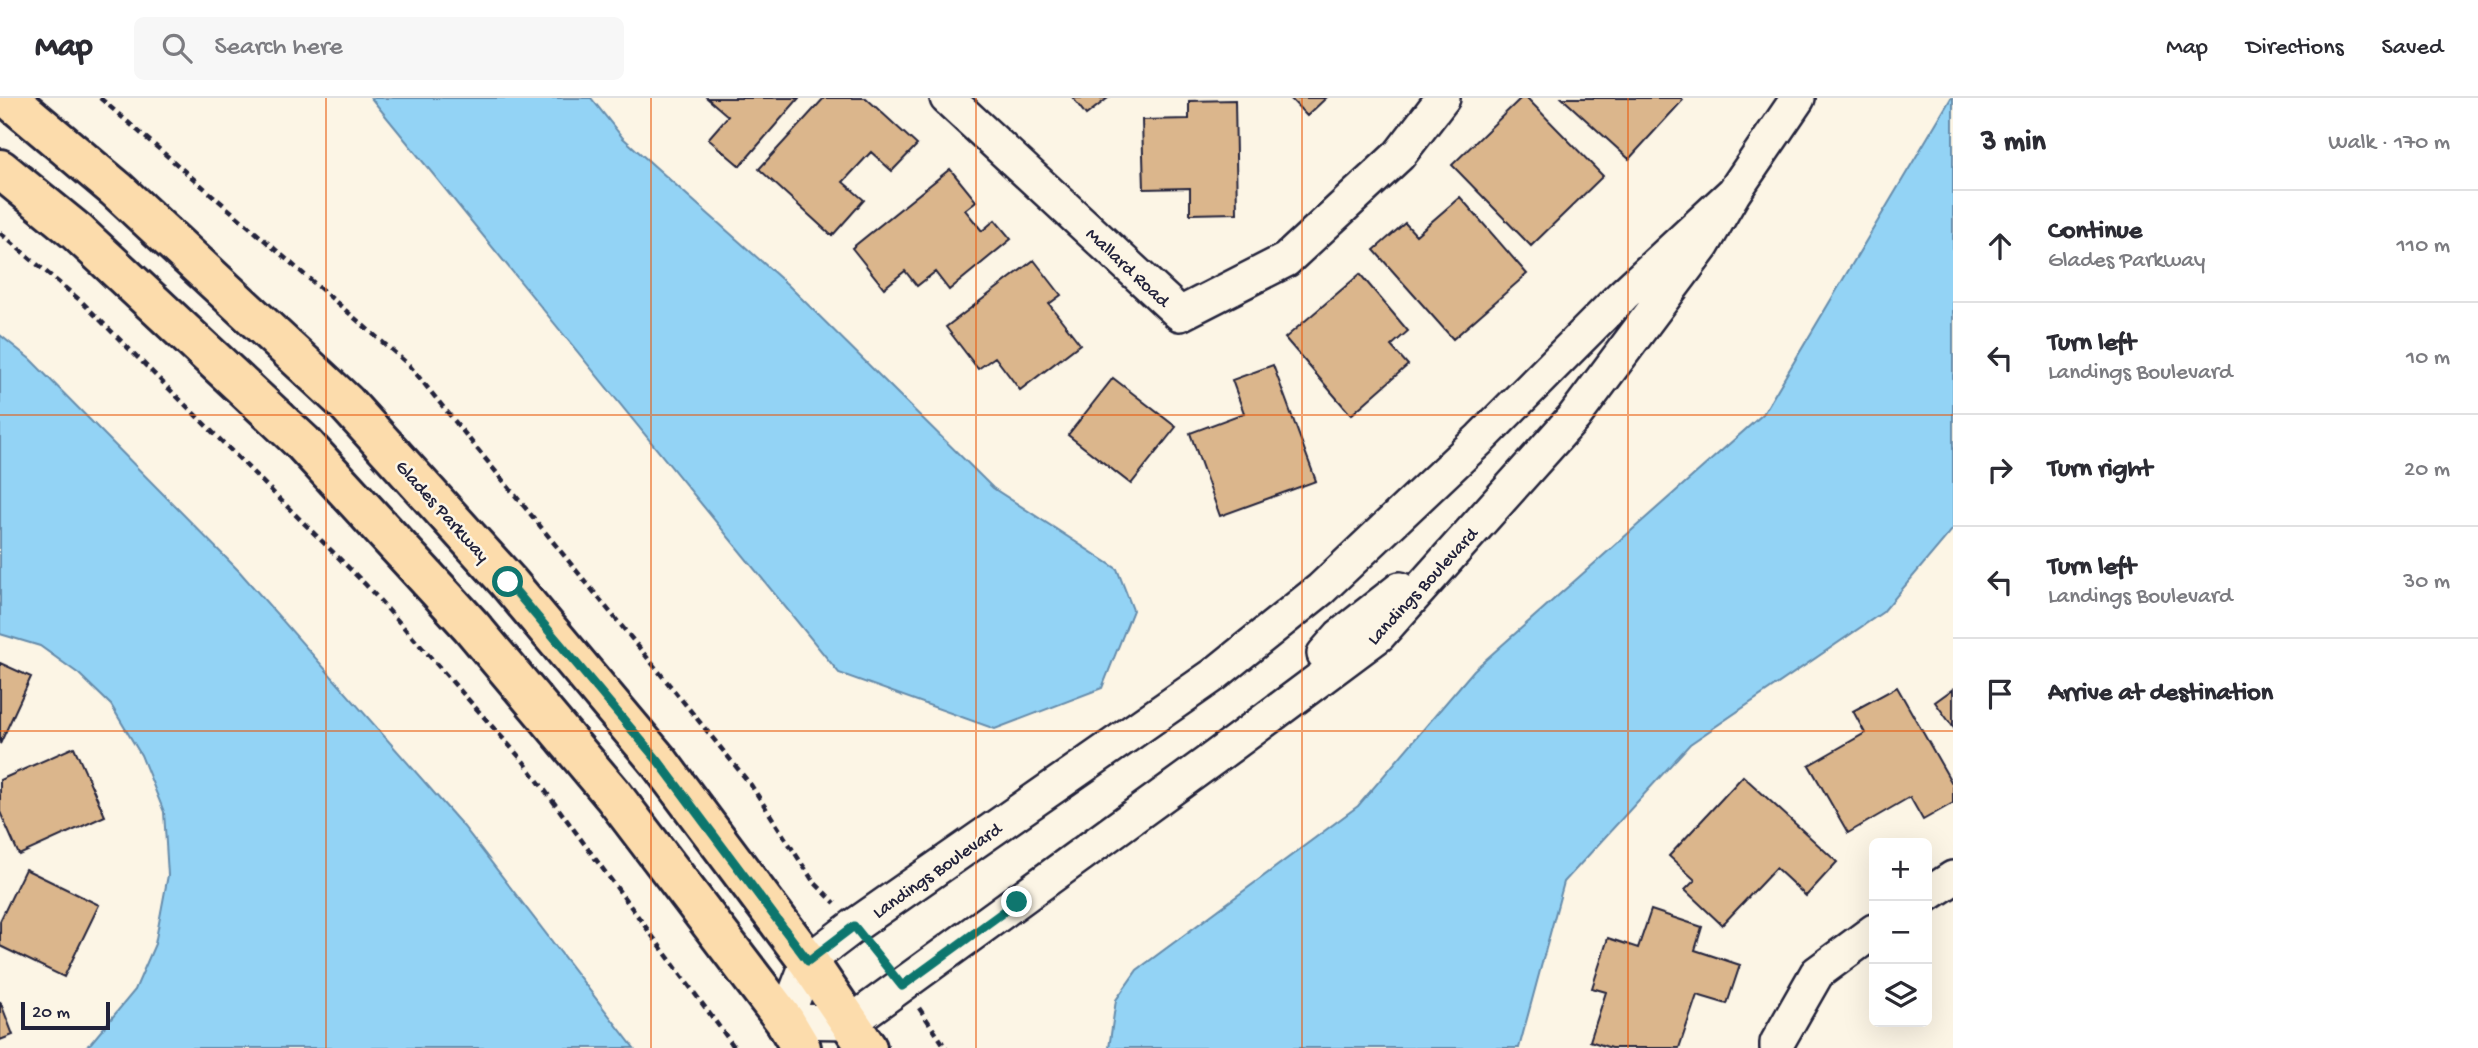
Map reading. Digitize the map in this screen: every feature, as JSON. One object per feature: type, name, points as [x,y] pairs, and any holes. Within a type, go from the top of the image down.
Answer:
[{"type":"main road","name":"Glades Parkway","points":[[8,98],[116,189],[346,403],[508,582],[650,752],[808,961],[859,1035]]},
{"type":"main road","points":[[0,169],[76,232],[303,443],[471,626],[613,795],[793,1035]]},
{"type":"street","name":"Mallard Road","points":[[947,98],[1180,314],[1286,260],[1399,155],[1443,98]]},
{"type":"street","name":"Landings Boulevard","points":[[859,1035],[902,986],[1379,635],[1574,417],[1703,245],[1734,192],[1798,98]]},
{"type":"street","name":"Landings Boulevard","points":[[808,961],[854,926],[1214,675],[1307,600],[1480,438],[1623,295],[1734,192]]},
{"type":"street","points":[[1250,732],[1340,636],[1389,596],[1454,551]]},
{"type":"street","points":[[1307,600],[1340,636]]},
{"type":"street","points":[[1932,892],[1953,878]]},
{"type":"street","points":[[1777,1048],[1777,1043],[1817,972],[1869,936]]},
{"type":"street","points":[[808,961],[793,1035],[859,1035]]},
{"type":"path","points":[[100,98],[409,365],[751,785],[813,881],[837,904],[854,926]]},
{"type":"path","points":[[0,233],[82,302],[366,585],[524,762],[735,1048]]},
{"type":"path","points":[[902,986],[946,1048]]},
{"type":"water","points":[[371,98],[591,98],[623,138],[788,285],[993,488],[1117,569],[1133,610],[1102,688],[995,729],[839,673]]},
{"type":"water","points":[[1951,98],[1953,529],[1883,612],[1690,744],[1564,882],[1519,1048],[1109,1048],[1116,1000],[1137,970],[1358,806],[1474,670],[1763,414]]},
{"type":"water","points":[[0,335],[30,359],[239,571],[464,827],[634,1048],[84,1048],[135,990],[155,944],[168,875],[164,812],[141,755],[111,705],[79,674],[40,646],[0,634]]},
{"type":"building","points":[[707,98],[799,98],[740,166],[708,139],[728,116]]},
{"type":"building","points":[[824,98],[866,98],[917,145],[892,171],[871,152],[843,182],[864,200],[832,236],[759,169]]},
{"type":"building","points":[[1073,98],[1108,98],[1086,115]]},
{"type":"building","points":[[1290,98],[1326,98],[1307,116]]},
{"type":"building","points":[[1521,98],[1527,98],[1603,176],[1531,246],[1452,165]]},
{"type":"building","points":[[1562,98],[1681,98],[1683,100],[1629,159]]},
{"type":"building","points":[[1235,100],[1237,213],[1190,214],[1190,188],[1144,189],[1142,120],[1189,119],[1189,101]]},
{"type":"building","points":[[950,169],[976,201],[965,210],[982,231],[995,220],[1011,239],[949,290],[935,272],[917,286],[905,271],[884,288],[852,248]]},
{"type":"building","points":[[1460,197],[1527,274],[1453,339],[1374,250],[1405,223],[1416,235]]},
{"type":"building","points":[[1034,260],[1061,295],[1049,304],[1080,344],[1020,390],[995,357],[978,369],[946,327]]},
{"type":"building","points":[[1360,274],[1408,331],[1391,346],[1408,365],[1351,415],[1285,338]]},
{"type":"building","points":[[1273,365],[1316,481],[1220,516],[1190,433],[1244,413],[1232,380]]},
{"type":"building","points":[[1113,378],[1176,427],[1131,484],[1068,435]]},
{"type":"building","points":[[0,663],[31,677],[0,744]]},
{"type":"building","points":[[1897,687],[1953,785],[1953,803],[1923,820],[1910,797],[1848,833],[1809,765],[1865,733],[1853,711]]},
{"type":"building","points":[[1953,689],[1953,727],[1935,702]]},
{"type":"building","points":[[74,747],[105,816],[19,855],[0,812],[0,780]]},
{"type":"building","points":[[1743,776],[1837,862],[1806,896],[1776,868],[1722,925],[1685,890],[1695,880],[1669,856]]},
{"type":"building","points":[[25,869],[99,905],[64,977],[0,946],[0,921]]},
{"type":"building","points":[[1651,910],[1702,927],[1695,950],[1740,965],[1727,1004],[1697,995],[1679,1048],[1611,1048],[1590,1041],[1606,992],[1592,988],[1608,938],[1638,948]]},
{"type":"building","points":[[0,1001],[13,1035],[0,1040]]},
{"type":"route","points":[[508,582],[659,762],[808,961],[854,926],[902,986],[1017,902]]}]
